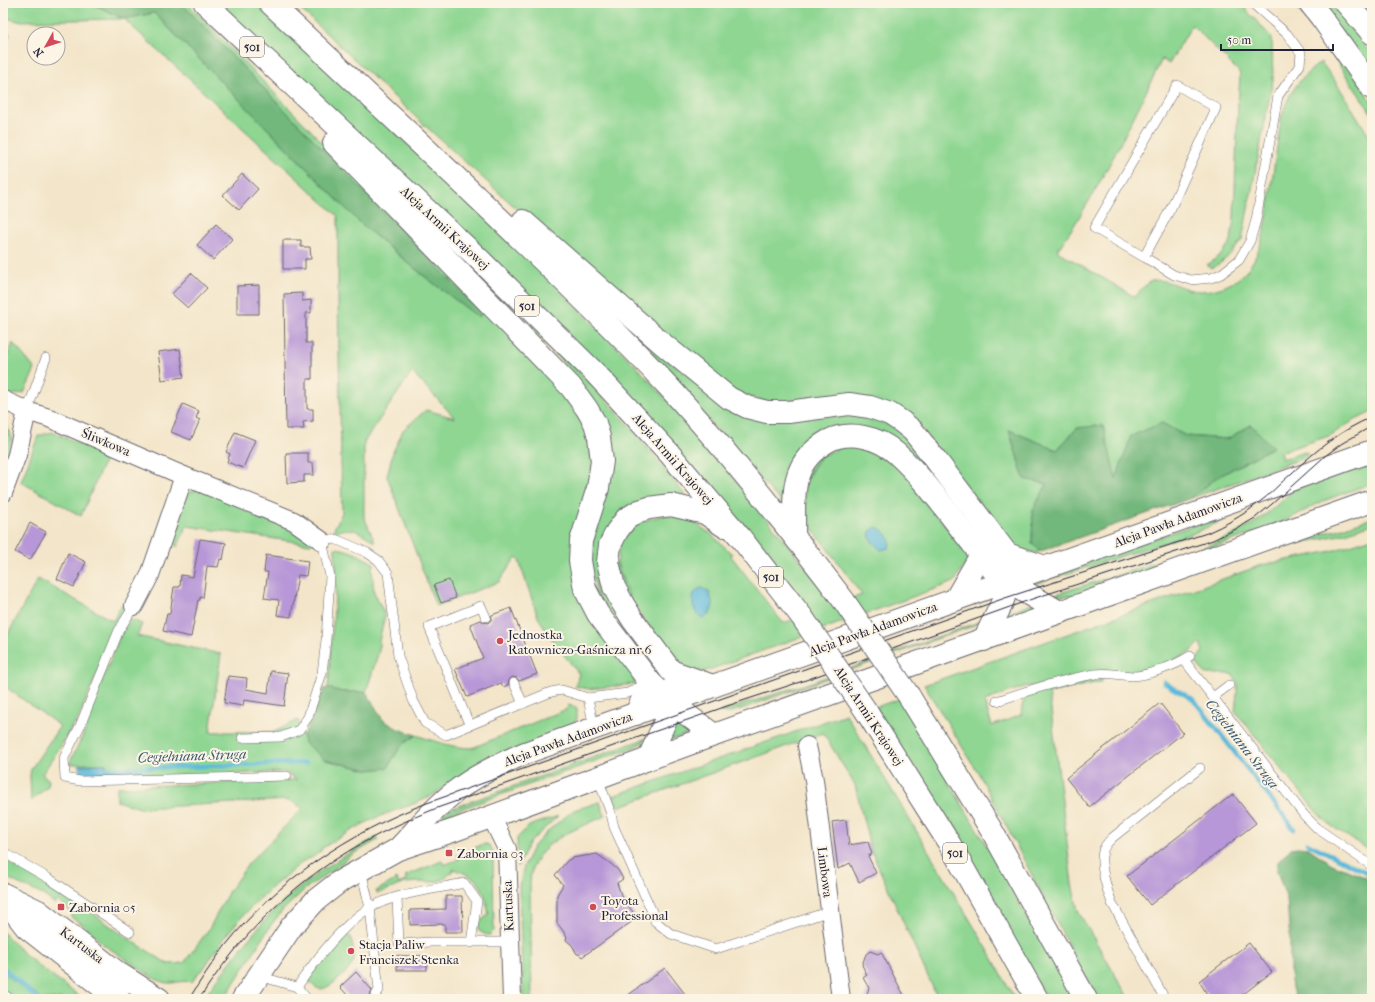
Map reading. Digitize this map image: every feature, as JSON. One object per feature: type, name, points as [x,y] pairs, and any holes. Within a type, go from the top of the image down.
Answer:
[{"type":"main road","name":"Aleja Armii Krajowej","points":[[206,3],[482,262],[596,374],[669,453],[740,537],[802,617],[866,711],[950,843],[1037,999]]},
{"type":"main road","points":[[270,3],[457,178],[590,306],[666,385],[732,459],[794,534],[844,602],[909,696],[992,830],[1086,999]]},
{"type":"main road","points":[[1310,3],[1321,16],[1372,88]]},
{"type":"main road","points":[[1346,3],[1372,33]]},
{"type":"main road","points":[[298,90],[306,115],[571,387],[587,409],[595,423],[599,437],[602,461],[598,488],[581,541],[580,561],[585,589],[598,614],[650,682],[670,702],[714,735]]},
{"type":"main road","points":[[457,178],[482,185],[664,345],[729,398],[747,407],[767,412],[788,412],[849,404],[870,407],[890,414],[913,431],[1007,554],[1045,567]]},
{"type":"main road","points":[[794,534],[796,478],[807,457],[816,448],[833,438],[852,435],[865,437],[877,441],[895,452],[917,474],[981,555],[998,574],[1059,612]]},
{"type":"main road","name":"Aleja Pawła Adamowicza","points":[[398,849],[451,795],[470,781],[503,763],[526,753],[1372,451]]},
{"type":"main road","name":"Aleja Pawła Adamowicza","points":[[243,999],[292,926],[316,900],[339,882],[398,849],[649,758],[1372,501]]},
{"type":"main road","points":[[713,686],[671,671],[622,604],[614,588],[608,562],[610,545],[617,531],[626,520],[639,511],[671,505],[706,513],[740,537]]},
{"type":"main road","points":[[984,640],[1004,598],[1008,581],[1007,554]]},
{"type":"main road","points":[[955,600],[981,555]]},
{"type":"main road","points":[[649,758],[664,728],[667,717],[670,702],[671,671]]},
{"type":"main road","points":[[636,714],[650,682]]},
{"type":"main road","name":"Kartuska","points":[[3,894],[38,911],[118,973],[159,999]]},
{"type":"main road","name":"Kartuska","points":[[3,897],[26,927],[119,999]]},
{"type":"street","name":"Śliwkowa","points":[[3,400],[294,521],[322,541]]},
{"type":"street","points":[[3,493],[17,455],[27,411]]},
{"type":"street","points":[[134,606],[150,575],[184,476]]},
{"type":"street","name":"Limbowa","points":[[806,746],[814,780],[841,999]]},
{"type":"street","name":"Kartuska","points":[[491,816],[507,849],[512,999]]},
{"type":"lane","points":[[1144,257],[1171,208],[1216,108],[1177,85],[1094,228],[1174,275],[1191,280],[1211,278],[1221,274],[1239,260],[1250,242],[1256,220],[1278,96],[1300,65],[1301,53],[1287,34],[1252,3]]},
{"type":"lane","points":[[27,411],[46,358]]},
{"type":"lane","points":[[242,738],[281,737],[299,730],[308,717],[322,672],[326,640],[330,576],[322,541],[335,539],[366,552],[378,560],[388,574],[398,656],[413,700],[425,723],[446,735],[551,692],[562,690],[588,698],[628,693],[650,682]]},
{"type":"lane","points":[[134,606],[120,630],[80,726],[64,758],[65,778],[80,781],[287,776]]},
{"type":"lane","points":[[470,724],[429,627],[481,606],[486,617]]},
{"type":"lane","points":[[997,702],[1031,690],[1074,678],[1107,673],[1134,676],[1160,670],[1187,658],[1213,697],[1308,819],[1318,829],[1372,866]]},
{"type":"lane","points":[[514,683],[523,704]]},
{"type":"lane","points":[[1213,697],[1229,685]]},
{"type":"lane","points":[[588,698],[594,728]]},
{"type":"lane","points":[[1165,999],[1112,903],[1106,889],[1102,859],[1103,851],[1106,844],[1112,838],[1200,768]]},
{"type":"lane","points":[[598,777],[614,827],[655,921],[671,934],[716,948],[830,911]]},
{"type":"lane","points":[[3,852],[48,878],[130,932]]},
{"type":"lane","points":[[361,870],[370,908],[379,990],[376,995]]},
{"type":"lane","points":[[297,987],[308,970],[338,935],[370,908],[379,903],[397,898],[464,883],[477,901],[471,943]]},
{"type":"lane","points":[[397,898],[399,944],[432,942],[510,942]]},
{"type":"lane","points":[[258,976],[297,987],[307,999]]},
{"type":"green space","points":[[3,3],[91,3],[124,19],[18,21],[3,17]]},
{"type":"green space","points":[[91,3],[181,3],[482,313],[478,317],[424,276],[361,224],[154,13],[124,19]]},
{"type":"green space","points":[[181,3],[187,3],[559,386],[587,426],[593,469],[572,541],[635,684],[588,689],[575,686],[579,674],[547,633],[538,617],[518,558],[516,557],[499,582],[436,606],[387,476],[393,452],[403,430],[426,410],[455,418],[412,372],[364,442],[364,517],[375,542],[357,531],[347,529],[336,532],[333,531],[342,513],[338,216],[124,19],[154,13],[361,224],[424,276],[479,317],[482,313]]},
{"type":"green space","points":[[220,3],[257,3],[511,241],[636,366],[691,426],[814,577],[833,605],[862,595],[814,531],[808,517],[805,504],[805,481],[821,456],[848,444],[873,449],[904,470],[967,555],[968,561],[954,582],[706,671],[702,672],[680,666],[630,601],[617,563],[620,543],[637,523],[663,515],[686,519],[695,523],[711,534],[732,554],[731,556],[783,623],[811,614],[742,523]]},
{"type":"green space","points":[[294,3],[1240,3],[1272,38],[1273,80],[1242,240],[1221,263],[1212,268],[1207,265],[1221,255],[1231,241],[1234,218],[1240,76],[1239,72],[1192,25],[1169,64],[1162,59],[1126,133],[1087,205],[1057,251],[1135,297],[1144,286],[1157,280],[1169,282],[1191,290],[1206,291],[1222,287],[1237,280],[1243,275],[1254,260],[1262,241],[1281,119],[1284,109],[1296,86],[1321,62],[1339,87],[1372,141],[1372,412],[1353,421],[1329,436],[1280,452],[1282,459],[1305,452],[1308,454],[1303,458],[1191,498],[1216,478],[1273,447],[1251,425],[1227,439],[1186,436],[1161,423],[1116,480],[1077,428],[1057,450],[1009,430],[1024,479],[1048,483],[1033,510],[1032,543],[1041,551],[1036,553],[1014,548],[917,423],[782,405],[739,395],[643,319],[517,209]]},
{"type":"green space","points":[[1294,3],[1301,3],[1361,85],[1372,103],[1372,114],[1339,65]]},
{"type":"green space","points":[[1320,3],[1330,3],[1372,55],[1372,72]]},
{"type":"green space","points":[[1359,3],[1372,3],[1372,19]]},
{"type":"green space","points":[[3,30],[10,34],[3,50]]},
{"type":"green space","points":[[473,270],[547,340],[617,412],[636,433],[689,500],[664,495],[652,497],[604,535],[657,665],[656,672],[598,596],[588,558],[606,488],[565,365]]},
{"type":"green space","points":[[612,312],[713,397],[860,413],[898,429],[993,547],[922,469],[838,427],[787,509]]},
{"type":"green space","points":[[13,343],[35,369],[24,393],[11,395],[3,391],[3,368]]},
{"type":"green space","points":[[3,420],[12,438],[3,473],[3,444],[8,432],[3,426]]},
{"type":"green space","points":[[1162,423],[1186,436],[1227,439],[1251,425],[1273,447],[1216,478],[1191,498],[1041,551],[1032,544],[1033,510],[1047,484],[1024,479],[1009,430],[1057,450],[1077,428],[1103,425],[1116,479],[1131,436]]},
{"type":"green space","points":[[52,432],[107,455],[81,516],[21,482],[38,436]]},
{"type":"green space","points":[[1372,459],[1372,483],[1323,501],[1281,523],[1080,595],[1053,595],[1193,551],[1224,539],[1257,521],[1275,507],[1292,490]]},
{"type":"green space","points":[[202,488],[307,535],[314,541],[310,544],[187,526],[177,547],[172,541],[170,533],[181,503],[190,492]]},
{"type":"green space","points":[[1246,507],[1221,521],[1194,533],[1025,587],[1022,584]]},
{"type":"green space","points":[[1372,518],[1372,524],[1339,535],[1266,550],[1252,555],[1284,541],[1337,530]]},
{"type":"green space","points":[[1372,538],[1372,852],[1330,825],[1318,814],[1235,711],[1238,684],[1232,674],[1206,674],[1195,662],[1203,651],[1200,643],[1189,653],[1171,662],[1146,670],[1024,687],[984,701],[992,726],[1021,715],[1025,699],[1035,692],[1043,689],[1103,678],[1101,682],[1049,693],[1072,884],[1078,911],[1129,999],[1098,999],[979,774],[924,685],[1262,565],[1332,551]]},
{"type":"green space","points":[[335,548],[361,556],[375,564],[372,568],[374,592],[385,615],[379,641],[379,651],[366,692],[343,692],[328,688],[336,584]]},
{"type":"green space","points":[[38,579],[113,621],[122,604],[128,606],[116,628],[76,724],[74,723],[61,746],[42,774],[49,780],[48,786],[31,801],[31,769],[60,726],[3,685],[3,643]]},
{"type":"green space","points":[[1035,602],[1049,606],[996,626],[1006,613]]},
{"type":"green space","points":[[130,619],[142,624],[137,636],[221,654],[210,732],[274,732],[298,720],[305,743],[325,760],[368,770],[388,768],[399,749],[416,735],[437,742],[472,748],[567,709],[568,705],[577,708],[577,719],[572,725],[440,790],[426,799],[371,820],[321,849],[321,851],[310,859],[308,858],[284,877],[250,908],[220,943],[222,945],[213,954],[202,971],[200,971],[192,982],[186,981],[169,983],[158,981],[103,944],[85,926],[71,917],[73,913],[58,901],[55,904],[43,895],[11,880],[3,874],[3,859],[77,902],[120,933],[168,964],[184,963],[209,929],[229,891],[249,863],[303,808],[289,800],[140,808],[117,801],[117,787],[297,780],[285,772],[107,778],[106,764],[69,764],[85,731],[83,728],[122,631]]},
{"type":"green space","points":[[982,621],[970,627],[744,708],[728,713],[720,712],[809,683]]},
{"type":"green space","points":[[328,688],[343,692],[366,692],[383,720],[398,729],[416,735],[399,749],[388,768],[368,770],[325,760],[305,743],[303,736],[324,689]]},
{"type":"green space","points":[[899,699],[990,851],[1073,999],[1047,999],[876,707]]},
{"type":"green space","points":[[846,714],[988,950],[1015,999],[938,999],[873,855],[855,785],[823,733],[618,807],[613,796]]},
{"type":"green space","points":[[688,724],[702,730],[660,743],[670,730]]},
{"type":"green space","points":[[650,737],[632,748],[444,815],[442,812]]},
{"type":"green space","points":[[600,802],[605,816],[557,839],[538,857],[533,868],[530,882],[532,999],[523,999],[519,887],[524,866],[533,847],[550,829],[574,810]]},
{"type":"green space","points":[[558,816],[532,840],[527,847],[518,867],[517,838],[529,826]]},
{"type":"green space","points":[[377,837],[378,840],[351,855],[337,867],[305,889],[283,910],[271,925],[224,999],[219,999],[208,992],[235,956],[273,911],[329,866]]},
{"type":"green space","points":[[486,844],[489,845],[493,851],[494,931],[490,935],[483,933],[478,928],[479,923],[489,914],[485,897],[480,885],[470,876],[454,869],[439,881],[407,883],[380,893],[377,893],[376,891],[397,879],[399,884],[407,880],[405,876],[442,861],[444,865],[459,859],[457,855]]},
{"type":"green space","points":[[1291,848],[1308,848],[1332,864],[1372,880],[1372,999],[1297,999],[1295,996],[1292,988],[1290,973],[1290,940],[1287,900],[1277,871],[1277,863]]},
{"type":"green space","points":[[3,932],[21,951],[83,999],[42,999],[20,982],[3,965]]},
{"type":"green space","points":[[347,935],[351,937],[353,948],[354,960],[352,964],[335,982],[325,988],[319,989],[312,985],[309,980],[311,975],[343,936]]},
{"type":"green space","points":[[3,972],[36,999],[3,999]]},
{"type":"water","points":[[877,527],[888,536],[890,541],[889,548],[881,550],[872,542],[869,535],[870,532],[872,529]]},
{"type":"water","points":[[702,588],[709,592],[713,605],[710,614],[703,618],[696,612],[693,602],[695,593]]},
{"type":"water","points":[[106,764],[107,773],[80,774],[79,765]]},
{"type":"building","points":[[242,174],[258,189],[239,210],[223,195]]},
{"type":"building","points":[[216,224],[232,239],[213,260],[197,245]]},
{"type":"building","points":[[283,240],[301,240],[301,247],[310,247],[311,259],[305,259],[305,269],[283,269]]},
{"type":"building","points":[[191,273],[207,288],[188,308],[172,294]]},
{"type":"building","points":[[259,285],[259,314],[237,314],[237,286]]},
{"type":"building","points":[[302,293],[302,301],[311,300],[311,313],[306,313],[306,343],[312,343],[312,379],[307,379],[307,409],[313,409],[313,421],[303,422],[304,429],[286,429],[284,294]]},
{"type":"building","points":[[180,349],[184,377],[162,380],[158,352]]},
{"type":"building","points":[[183,404],[199,411],[196,418],[200,420],[191,440],[171,432]]},
{"type":"building","points":[[235,432],[255,440],[243,468],[227,462],[230,454],[226,452]]},
{"type":"building","points":[[286,453],[308,453],[308,463],[313,463],[314,475],[304,475],[304,482],[287,483]]},
{"type":"building","points":[[30,523],[46,532],[30,560],[15,552]]},
{"type":"building","points":[[200,539],[226,543],[223,560],[220,559],[218,567],[207,566],[203,598],[200,597],[200,600],[198,600],[191,637],[163,631],[167,614],[170,614],[174,587],[180,587],[181,575],[193,577]]},
{"type":"building","points":[[68,553],[86,562],[74,587],[57,579]]},
{"type":"building","points":[[266,555],[308,561],[306,576],[298,575],[291,617],[277,615],[279,600],[264,598],[268,572],[264,572]]},
{"type":"building","points":[[449,580],[456,598],[441,603],[434,585]]},
{"type":"building","name":"Jednostka Ratowniczo-Gaśnicza nr 6","points":[[511,608],[537,674],[519,681],[517,678],[512,677],[509,680],[508,685],[503,687],[501,683],[467,697],[455,669],[483,658],[470,624],[481,620],[488,623],[491,620],[492,615]]},
{"type":"building","points":[[271,671],[288,673],[284,706],[244,700],[243,706],[224,703],[228,676],[247,678],[246,689],[268,693]]},
{"type":"building","points":[[1160,703],[1183,733],[1089,807],[1066,778]]},
{"type":"building","points":[[1233,794],[1256,823],[1150,905],[1127,876]]},
{"type":"building","points":[[846,820],[849,845],[868,842],[872,854],[868,856],[876,873],[859,882],[850,863],[838,869],[832,822]]},
{"type":"building","name":"Toyota Professional","points":[[597,854],[618,870],[623,879],[617,883],[621,895],[637,918],[582,957],[577,954],[572,945],[566,940],[567,937],[557,923],[557,895],[563,885],[555,875],[567,861],[572,858]]},
{"type":"building","points":[[446,896],[462,896],[463,932],[445,932],[445,924],[410,925],[410,910],[446,909]]},
{"type":"building","points":[[1249,943],[1272,972],[1237,999],[1210,999],[1199,981]]},
{"type":"building","points":[[870,951],[878,954],[881,952],[906,999],[865,999],[869,988],[863,978],[867,975],[862,965],[866,954]]},
{"type":"building","points":[[397,956],[427,956],[427,970],[397,970]]},
{"type":"building","points":[[665,968],[685,994],[678,999],[623,999]]},
{"type":"building","points":[[356,972],[372,990],[370,995],[372,999],[351,999],[340,987]]},
{"type":"waterway","name":"Cegielniana Struga","points":[[1164,682],[1194,700],[1294,829]]},
{"type":"waterway","name":"Cegielniana Struga","points":[[102,769],[306,763]]},
{"type":"waterway","name":"Cegielniana Struga","points":[[1307,843],[1372,875]]},
{"type":"waterway","points":[[3,968],[38,999]]},
{"type":"tram line","points":[[189,999],[225,946],[268,900],[316,861],[342,844],[398,815],[427,803],[1005,598],[1207,533],[1233,520],[1266,497],[1310,456],[1329,441],[1339,434],[1372,417]]},
{"type":"tram line","points":[[199,999],[223,965],[248,935],[274,908],[302,884],[332,862],[364,842],[399,824],[437,808],[730,705],[803,681],[1035,598],[1213,540],[1255,518],[1325,456],[1341,444],[1372,426]]},
{"type":"place","name":"Jednostka Ratowniczo-Gaśnicza nr 6","points":[[500,641]]},
{"type":"place","name":"Zabornia 03","points":[[449,853]]},
{"type":"place","name":"Zabornia 05","points":[[61,907]]},
{"type":"place","name":"Toyota Professional","points":[[593,907]]},
{"type":"place","name":"Stacja Paliw Franciszek Stenka","points":[[351,951]]}]
